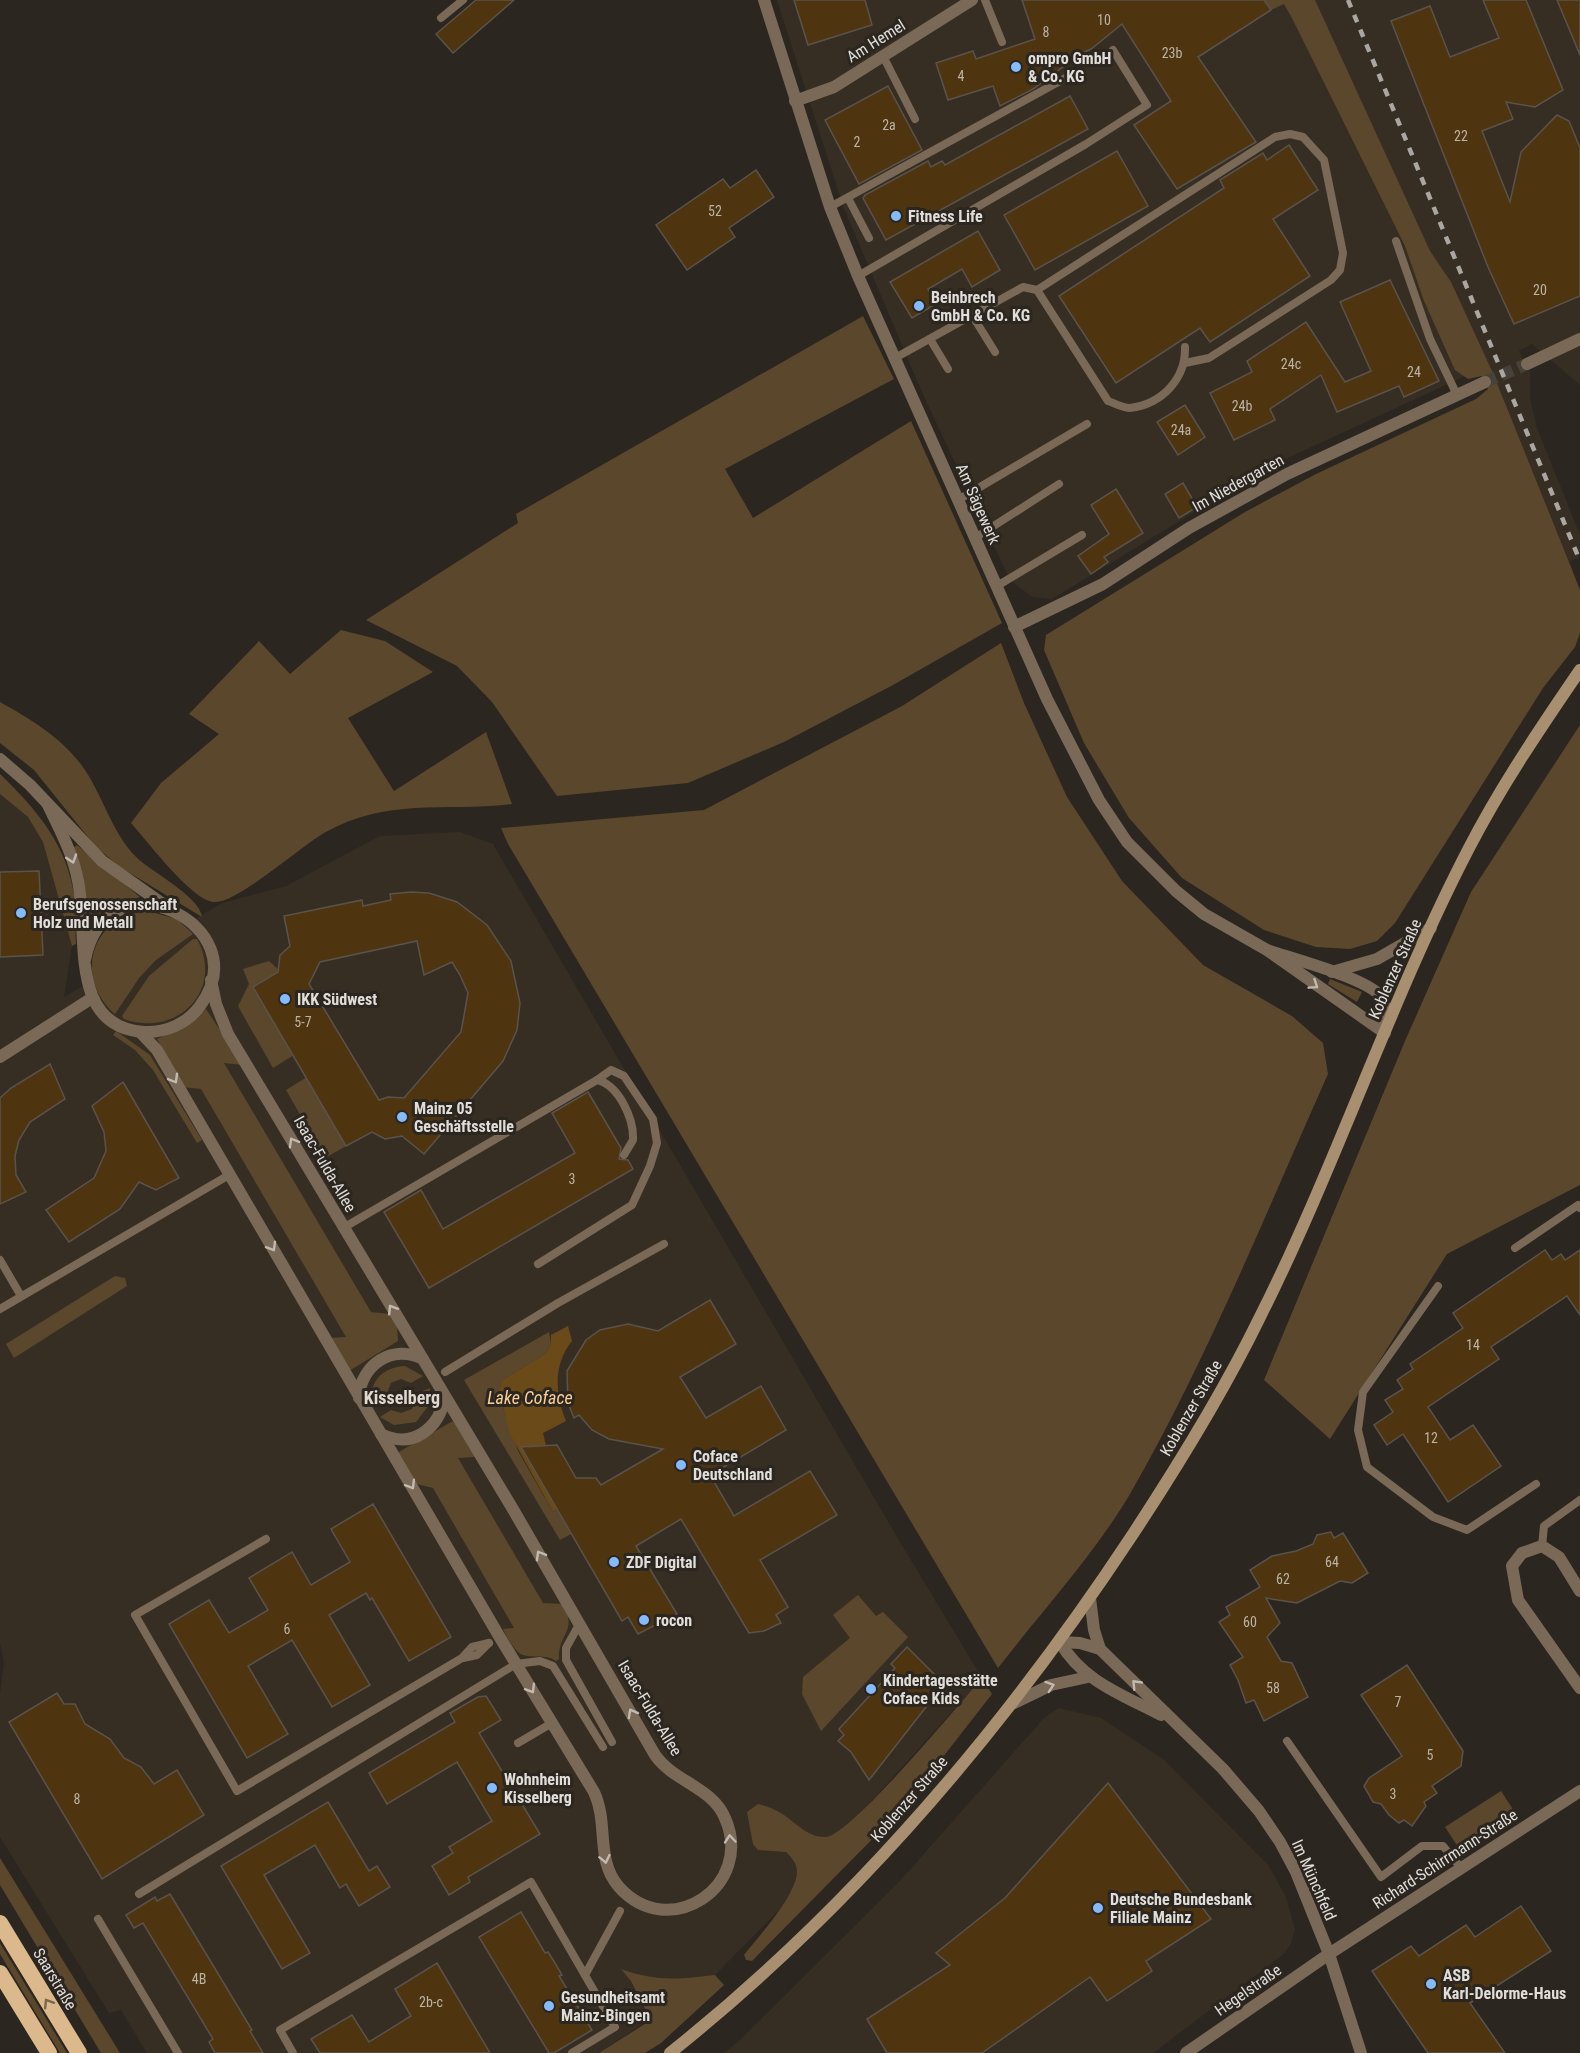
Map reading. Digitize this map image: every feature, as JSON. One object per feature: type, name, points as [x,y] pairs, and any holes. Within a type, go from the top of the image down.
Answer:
[{"type":"highway","name":"Saarstraße","points":[[0,1923],[79,2053]]},
{"type":"highway","points":[[0,1973],[48,2053]]},
{"type":"main road","name":"Koblenzer Straße","points":[[670,2053],[789,1952],[901,1835],[1014,1703],[1060,1642],[1200,1431],[1261,1316],[1431,928],[1469,848],[1523,755],[1580,670]]},
{"type":"street","name":"Am Sägewerk","points":[[764,0],[830,207],[858,276],[1014,627],[1076,759],[1099,800],[1127,842],[1169,885],[1204,914],[1267,950],[1385,1033]]},
{"type":"street","name":"Am Hemel","points":[[795,101],[834,87],[972,0]]},
{"type":"street","points":[[1527,364],[1580,339]]},
{"type":"street","name":"Im Niedergarten","points":[[1014,627],[1103,584],[1189,528],[1287,474],[1485,382]]},
{"type":"street","name":"Isaac-Fulda-Allee","points":[[0,759],[102,861],[166,907],[190,920],[203,935],[211,957],[211,980],[216,1004],[228,1034],[580,1623],[659,1761],[676,1776],[707,1795],[723,1815],[731,1841],[730,1858],[721,1881],[708,1895],[694,1905],[661,1910],[639,1903],[619,1887],[610,1875],[605,1861],[602,1815],[598,1801],[516,1664],[494,1639],[381,1434],[157,1050],[140,1032]]},
{"type":"street","name":"Isaac-Fulda-Allee","points":[[48,805],[70,851],[78,879],[86,980],[92,998],[113,1022],[140,1032],[165,1030],[183,1022],[201,1004],[211,980]]},
{"type":"street","name":"Isaac-Fulda-Allee","points":[[85,960],[93,936],[110,917],[140,905],[166,907]]},
{"type":"street","points":[[1331,972],[1377,959],[1431,928]]},
{"type":"street","name":"Am Sägewerk","points":[[1267,950],[1377,991],[1386,1009],[1385,1033]]},
{"type":"street","points":[[0,1057],[92,998]]},
{"type":"street","points":[[359,1398],[363,1377],[382,1358],[403,1353],[423,1359]]},
{"type":"street","points":[[381,1434],[402,1439],[423,1434],[439,1418],[445,1397]]},
{"type":"street","points":[[1580,1591],[1559,1557],[1542,1546],[1522,1553],[1512,1566],[1518,1600],[1580,1688]]},
{"type":"street","points":[[1090,1598],[1094,1630],[1100,1649]]},
{"type":"street","points":[[1060,1642],[1085,1644],[1100,1649]]},
{"type":"street","name":"Im Münchfeld","points":[[1060,1642],[1070,1660],[1088,1677],[1170,1719]]},
{"type":"street","name":"Im Münchfeld","points":[[1100,1649],[1223,1768],[1259,1811],[1287,1854],[1329,1954],[1361,2053]]},
{"type":"street","points":[[1014,1703],[1051,1685],[1088,1677]]},
{"type":"street","name":"Richard-Schirrmann-Straße","points":[[1329,1954],[1580,1791]]},
{"type":"street","name":"Hegelstraße","points":[[1186,2053],[1329,1954]]},
{"type":"lane","points":[[441,18],[462,0]]},
{"type":"lane","points":[[985,0],[1002,42]]},
{"type":"lane","points":[[858,276],[1086,144],[1147,105],[1113,50]]},
{"type":"lane","points":[[883,56],[915,119]]},
{"type":"lane","points":[[830,207],[1071,75]]},
{"type":"lane","points":[[1037,290],[1275,137],[1290,134],[1303,137],[1324,160],[1341,234],[1343,253],[1340,270],[1331,280],[1209,358],[1185,363]]},
{"type":"lane","points":[[848,198],[869,238]]},
{"type":"lane","points":[[1396,241],[1430,339],[1456,395]]},
{"type":"lane","points":[[895,358],[1023,286],[1037,290],[1108,401],[1128,408],[1154,401],[1175,384],[1185,363],[1185,347]]},
{"type":"lane","points":[[972,315],[995,352]]},
{"type":"lane","points":[[930,339],[948,369]]},
{"type":"lane","points":[[958,501],[1087,424]]},
{"type":"lane","points":[[975,538],[1059,484]]},
{"type":"lane","points":[[997,586],[1082,535]]},
{"type":"lane","points":[[343,1228],[611,1070],[624,1076],[652,1119],[657,1136],[655,1152],[636,1202],[538,1264]]},
{"type":"lane","points":[[597,1080],[608,1084],[628,1114],[633,1140],[624,1155]]},
{"type":"lane","points":[[0,1309],[229,1175]]},
{"type":"lane","points":[[1515,1248],[1578,1205],[1580,1208]]},
{"type":"lane","points":[[444,1372],[558,1303],[664,1244]]},
{"type":"lane","points":[[0,1260],[21,1296]]},
{"type":"lane","points":[[1438,1286],[1363,1392],[1358,1430],[1366,1467],[1433,1517],[1467,1530],[1536,1484]]},
{"type":"lane","points":[[1542,1546],[1544,1526],[1580,1500]]},
{"type":"lane","points":[[266,1539],[135,1615],[237,1791],[462,1658],[472,1647],[494,1639]]},
{"type":"lane","points":[[580,1623],[566,1647],[566,1660],[612,1742]]},
{"type":"lane","points":[[139,1894],[516,1664],[540,1661],[554,1666],[603,1747]]},
{"type":"lane","points":[[518,1743],[552,1723]]},
{"type":"lane","points":[[1287,1741],[1381,1877],[1422,1846],[1443,1846],[1462,1869]]},
{"type":"lane","points":[[293,2053],[280,2030],[531,1882],[615,2027],[572,2053]]},
{"type":"lane","points":[[585,1975],[620,1911]]},
{"type":"lane","points":[[98,1919],[178,2053]]},
{"type":"shaded area","points":[[777,0],[1580,0],[1580,385],[1532,344],[1519,351],[1530,371],[1530,398],[1537,428],[1580,535],[1580,557],[1569,562],[1489,365],[1266,468],[1052,599],[1032,597],[1010,580],[921,390],[843,206]]},
{"type":"shaded area","points":[[1264,0],[1315,0],[1430,251],[1451,282],[1492,371],[1580,590],[1580,633],[1575,647],[1543,688],[1395,923],[1377,941],[1350,949],[1316,947],[1264,930],[1182,878],[1129,818],[1084,743],[1044,650],[1046,635],[1245,512],[1316,474],[1476,399],[1488,389],[1482,376],[1468,379],[1455,370],[1424,301],[1405,246],[1293,20],[1284,4],[1271,10]]},
{"type":"shaded area","points":[[863,316],[894,379],[725,469],[753,518],[911,421],[1002,623],[893,685],[784,742],[688,783],[557,796],[492,702],[457,666],[366,620],[518,523],[516,514]]},
{"type":"shaded area","points":[[341,630],[385,641],[433,672],[348,718],[394,791],[486,732],[512,804],[416,808],[371,814],[324,833],[236,894],[213,902],[204,898],[182,880],[131,823],[161,783],[219,734],[189,714],[259,641],[290,674]]},
{"type":"shaded area","points":[[1001,643],[1024,703],[1067,797],[1122,881],[1203,965],[1292,1016],[1323,1043],[1328,1074],[1210,1339],[1185,1392],[1130,1494],[1084,1561],[998,1668],[508,844],[501,828],[704,810],[902,706]]},
{"type":"shaded area","points":[[0,702],[35,723],[77,759],[92,782],[117,831],[133,854],[187,895],[200,910],[202,917],[120,867],[96,847],[34,770],[0,743]]},
{"type":"shaded area","points":[[1580,725],[1580,1185],[1447,1254],[1330,1439],[1264,1380],[1405,1041],[1471,892]]},
{"type":"shaded area","points":[[0,774],[46,826],[63,856],[75,902],[76,944],[72,946],[43,842],[28,817],[0,794]]},
{"type":"shaded area","name":"Kisselberg","points":[[0,794],[28,817],[43,842],[72,946],[64,997],[222,903],[286,886],[380,836],[460,832],[493,844],[897,1537],[982,1678],[870,1803],[783,1906],[715,1975],[599,2053],[147,2053],[121,2010],[109,2013],[0,1837],[0,1694],[4,1663],[0,1643]]},
{"type":"shaded area","points":[[77,845],[140,897],[112,908],[91,928],[88,928],[73,848]]},
{"type":"shaded area","points":[[148,911],[177,919],[193,934],[156,960],[139,978],[115,1014],[102,999],[94,983],[92,966],[94,950],[101,936],[113,924],[128,915]]},
{"type":"shaded area","points":[[193,939],[197,939],[204,958],[205,976],[200,992],[190,1006],[177,1016],[161,1022],[143,1023],[124,1019],[122,1016],[149,976]]},
{"type":"shaded area","points":[[269,961],[280,971],[253,987],[294,1055],[273,1068],[238,1006],[249,984],[243,969]]},
{"type":"shaded area","points":[[1330,979],[1362,992],[1357,1002],[1328,984]]},
{"type":"shaded area","points":[[206,1009],[243,1065],[224,1063],[371,1312],[390,1314],[397,1326],[398,1341],[349,1371],[331,1338],[346,1337],[201,1089],[182,1087],[157,1039],[187,1026]]},
{"type":"shaded area","points":[[116,1031],[150,1055],[202,1140],[197,1143],[153,1070],[135,1050],[113,1035]]},
{"type":"shaded area","points":[[307,1077],[346,1146],[325,1158],[286,1090]]},
{"type":"shaded area","points":[[115,1276],[125,1278],[127,1286],[14,1358],[6,1344]]},
{"type":"shaded area","points":[[549,1332],[551,1344],[545,1354],[504,1379],[502,1404],[518,1451],[553,1512],[557,1510],[571,1534],[560,1540],[464,1380]]},
{"type":"shaded area","points":[[405,1366],[423,1376],[411,1383],[401,1379],[391,1383],[385,1398],[373,1405],[372,1389],[378,1377],[390,1369]]},
{"type":"shaded area","points":[[430,1388],[430,1404],[416,1422],[394,1425],[380,1417],[391,1410],[401,1413],[412,1409],[418,1393]]},
{"type":"shaded area","points":[[453,1421],[475,1457],[458,1458],[543,1603],[563,1604],[569,1621],[561,1643],[559,1659],[556,1661],[548,1657],[523,1655],[514,1648],[503,1629],[514,1628],[433,1488],[417,1484],[397,1453]]},
{"type":"shaded area","points":[[858,1595],[876,1616],[883,1612],[908,1637],[821,1731],[802,1694],[803,1677],[850,1638],[833,1615]]},
{"type":"shaded area","points":[[982,1678],[992,1694],[904,1807],[752,1961],[746,1960],[744,1955],[784,1904],[795,1882],[797,1872],[795,1863],[786,1852],[758,1850],[753,1844],[747,1812],[758,1804],[777,1811],[801,1828],[819,1837],[826,1837],[839,1831],[881,1792]]},
{"type":"shaded area","points":[[1059,1708],[1101,1718],[1163,1759],[1269,1866],[1286,1897],[1295,1929],[1291,1943],[1284,1954],[1153,2053],[724,2053],[742,2038],[899,1882],[1044,1718]]},
{"type":"shaded area","points":[[1501,1791],[1516,1814],[1460,1850],[1445,1827]]},
{"type":"shaded area","points":[[0,1858],[120,2053],[101,2053],[0,1885]]},
{"type":"shaded area","points":[[0,1943],[67,2053],[60,2053],[0,1954]]},
{"type":"shaded area","points":[[621,1969],[657,1978],[715,1975],[724,1985],[661,2043],[645,2053],[599,2053],[651,2020],[631,1981]]},
{"type":"water","name":"Lake Coface","points":[[568,1326],[572,1341],[562,1359],[558,1380],[562,1411],[566,1421],[543,1433],[546,1446],[576,1499],[553,1512],[510,1434],[499,1390],[504,1379],[545,1354],[551,1344],[551,1335]]},
{"type":"building","points":[[476,0],[514,0],[453,53],[436,34]]},
{"type":"building","points":[[794,0],[865,0],[872,25],[808,45]]},
{"type":"building","points":[[1022,0],[1264,0],[1271,10],[1198,57],[1256,142],[1177,189],[1134,125],[1171,101],[1122,24],[1091,49],[1066,61],[1067,64],[1033,89],[1000,106],[993,86],[948,100],[936,63],[973,51],[976,59],[1035,39]]},
{"type":"building","points":[[1483,0],[1526,0],[1563,90],[1535,107],[1506,102],[1513,119],[1482,131],[1510,202],[1521,152],[1557,115],[1569,121],[1580,148],[1580,296],[1514,324],[1488,267],[1391,21],[1430,6],[1450,57],[1499,38]]},
{"type":"building","points":[[1557,0],[1580,0],[1580,55]]},
{"type":"building","points":[[888,86],[922,150],[859,184],[825,120]]},
{"type":"building","points":[[1070,96],[1088,129],[886,240],[863,198],[865,195],[928,161],[931,167],[942,161],[945,165]]},
{"type":"building","points":[[1289,145],[1318,190],[1273,219],[1310,276],[1210,342],[1200,328],[1116,383],[1059,296],[1224,188],[1220,180],[1263,153],[1267,160]]},
{"type":"building","points":[[1117,151],[1148,206],[1035,270],[1004,215]]},
{"type":"building","points":[[756,170],[774,197],[729,228],[735,237],[687,270],[656,225],[723,179],[730,188]]},
{"type":"building","points":[[978,231],[1000,270],[972,287],[962,269],[928,289],[936,304],[912,318],[890,282]]},
{"type":"building","points":[[1390,280],[1439,381],[1404,397],[1399,386],[1337,412],[1321,375],[1270,409],[1275,420],[1234,440],[1210,393],[1252,372],[1247,361],[1306,322],[1345,382],[1371,371],[1340,302]]},
{"type":"building","points":[[1185,405],[1205,437],[1178,455],[1157,422]]},
{"type":"building","points":[[1183,483],[1197,507],[1179,518],[1165,494]]},
{"type":"building","points":[[1116,489],[1143,533],[1104,557],[1108,562],[1091,574],[1078,556],[1109,534],[1091,505]]},
{"type":"building","name":"Berufsgenossenschaft Holz und Metall","points":[[39,871],[43,955],[0,957],[0,872]]},
{"type":"building","points":[[429,893],[457,902],[487,925],[511,961],[520,1003],[517,1030],[503,1061],[424,1154],[402,1136],[385,1139],[372,1132],[346,1146],[253,987],[278,972],[280,955],[290,946],[284,916],[362,900],[363,906],[391,900],[390,894]],"holes":[[[417,941],[424,975],[452,962],[468,993],[461,1032],[404,1098],[388,1097],[379,1100],[309,984],[320,962]]]},
{"type":"building","points":[[50,1064],[65,1099],[30,1122],[19,1140],[15,1156],[16,1175],[26,1192],[0,1204],[0,1098],[11,1088]]},
{"type":"building","points":[[123,1082],[179,1178],[156,1190],[139,1182],[120,1209],[69,1242],[46,1210],[94,1178],[106,1151],[104,1132],[92,1106]]},
{"type":"building","points":[[588,1092],[621,1148],[619,1159],[628,1160],[633,1169],[429,1288],[384,1212],[421,1190],[443,1229],[575,1153],[552,1113]]},
{"type":"building","points":[[1545,1250],[1552,1260],[1561,1254],[1565,1260],[1580,1250],[1580,1315],[1567,1296],[1491,1347],[1499,1359],[1428,1407],[1450,1440],[1473,1425],[1501,1466],[1448,1502],[1403,1434],[1387,1445],[1374,1425],[1393,1412],[1385,1400],[1403,1389],[1397,1380],[1413,1369],[1410,1364],[1463,1328],[1453,1313]]},
{"type":"building","name":"Coface Deutschland","points":[[710,1300],[736,1344],[680,1377],[706,1418],[761,1386],[786,1430],[710,1475],[734,1516],[810,1471],[837,1515],[760,1560],[788,1607],[776,1615],[781,1623],[764,1631],[749,1633],[681,1519],[636,1546],[677,1614],[638,1634],[628,1617],[622,1621],[521,1447],[557,1445],[576,1478],[596,1478],[601,1485],[663,1449],[609,1439],[592,1430],[579,1415],[574,1418],[568,1403],[567,1371],[586,1340],[600,1330],[628,1324],[658,1331]]},
{"type":"building","points":[[373,1504],[451,1637],[409,1661],[372,1598],[370,1600],[366,1593],[329,1615],[370,1685],[332,1707],[292,1640],[248,1666],[288,1734],[247,1758],[169,1624],[209,1600],[229,1633],[268,1610],[249,1578],[292,1552],[311,1585],[350,1562],[331,1529]]},
{"type":"building","points":[[1331,1532],[1334,1538],[1343,1533],[1368,1573],[1352,1583],[1340,1581],[1297,1603],[1266,1598],[1280,1623],[1267,1637],[1281,1661],[1292,1663],[1308,1697],[1264,1721],[1254,1700],[1246,1703],[1230,1665],[1243,1657],[1219,1622],[1230,1615],[1226,1607],[1260,1587],[1250,1570],[1272,1556],[1296,1551],[1313,1544],[1317,1535]]},
{"type":"building","points":[[907,1647],[944,1684],[869,1780],[851,1752],[838,1741],[844,1735],[839,1729],[895,1668],[891,1664]]},
{"type":"building","points":[[1407,1665],[1463,1751],[1461,1766],[1432,1786],[1437,1793],[1424,1802],[1426,1806],[1412,1826],[1404,1820],[1399,1823],[1381,1804],[1373,1802],[1364,1786],[1369,1778],[1402,1756],[1361,1695]]},
{"type":"building","points":[[57,1693],[64,1704],[75,1704],[85,1724],[110,1739],[124,1758],[141,1767],[154,1784],[177,1770],[204,1815],[102,1879],[9,1722]]},
{"type":"building","name":"Wohnheim Kisselberg","points":[[486,1696],[501,1720],[479,1733],[540,1834],[468,1877],[470,1882],[449,1895],[432,1866],[453,1853],[449,1847],[492,1821],[457,1762],[387,1804],[369,1773],[455,1722],[450,1713],[478,1697]]},
{"type":"building","name":"Deutsche Bundesbank Filiale Mainz","points":[[1108,1783],[1211,1919],[1146,1961],[1152,1971],[1107,2001],[1090,1977],[982,2053],[887,2053],[867,2019],[950,1965],[936,1953],[1005,1898]]},
{"type":"building","points":[[328,1802],[369,1871],[377,1866],[390,1887],[359,1906],[346,1884],[340,1888],[315,1845],[264,1875],[310,1953],[282,1969],[221,1866]]},
{"type":"building","points":[[170,1894],[252,2030],[250,2031],[263,2053],[215,2053],[209,2042],[213,2039],[143,1923],[134,1928],[126,1915],[155,1897],[157,1901]]},
{"type":"building","name":"ASB Karl-Delorme-Haus","points":[[1521,1906],[1551,1951],[1470,2003],[1505,2053],[1428,2053],[1372,1971],[1411,1946],[1419,1956],[1466,1925],[1475,1937]]},
{"type":"building","points":[[521,1912],[545,1953],[548,1952],[555,1963],[562,1975],[559,1976],[592,2030],[554,2053],[549,2053],[479,1937]]},
{"type":"building","points":[[437,1963],[490,2053],[320,2053],[311,2039],[352,2015],[369,2042],[411,2016],[395,1989]]},
{"type":"tunnel","points":[[1485,382],[1527,364]]},
{"type":"railway","points":[[1348,0],[1580,561]]},
{"type":"place","name":"ompro GmbH & Co. KG","points":[[1016,67]]},
{"type":"place","name":"Fitness Life","points":[[896,216]]},
{"type":"place","name":"Beinbrech GmbH & Co. KG","points":[[919,306]]},
{"type":"place","name":"Berufsgenossenschaft Holz und Metall","points":[[21,913]]},
{"type":"place","name":"IKK Südwest","points":[[285,999]]},
{"type":"place","name":"Mainz 05 Geschäftsstelle","points":[[402,1117]]},
{"type":"place","name":"Coface Deutschland","points":[[681,1465]]},
{"type":"place","name":"ZDF Digital","points":[[614,1562]]},
{"type":"place","name":"rocon","points":[[644,1620]]},
{"type":"place","name":"Kindertagesstätte Coface Kids","points":[[871,1689]]},
{"type":"place","name":"Wohnheim Kisselberg","points":[[492,1788]]},
{"type":"place","name":"Deutsche Bundesbank Filiale Mainz","points":[[1098,1908]]},
{"type":"place","name":"ASB Karl-Delorme-Haus","points":[[1431,1984]]},
{"type":"place","name":"Gesundheitsamt Mainz-Bingen","points":[[549,2006]]},
{"type":"district","name":"Kisselberg","points":[[402,1397]]}]
